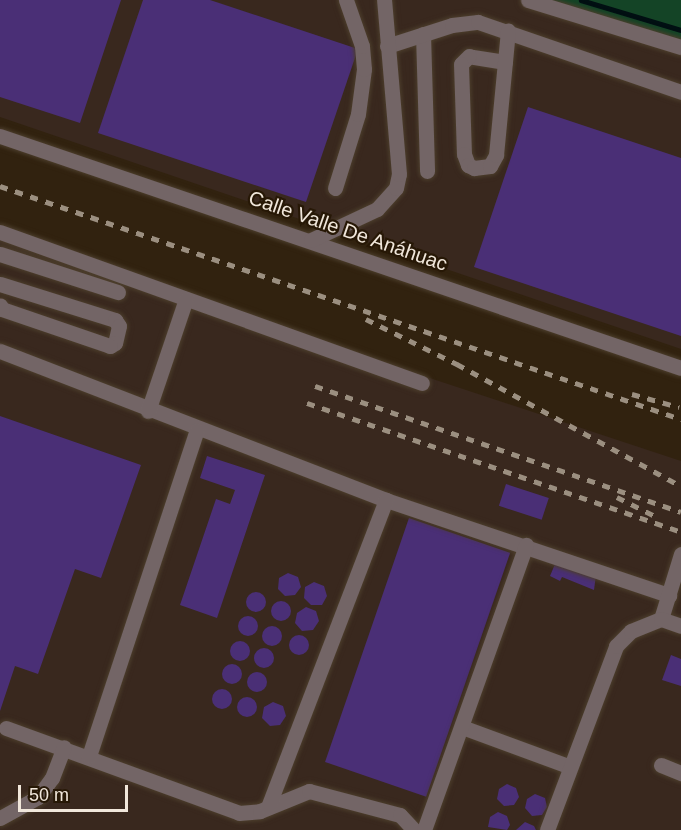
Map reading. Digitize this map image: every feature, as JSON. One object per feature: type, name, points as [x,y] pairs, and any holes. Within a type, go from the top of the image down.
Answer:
[{"type":"street","points":[[334,188],[358,114],[364,69],[362,46],[346,0]]},
{"type":"street","points":[[311,240],[377,209],[396,188],[399,174],[384,0]]},
{"type":"street","points":[[528,0],[681,47]]},
{"type":"street","points":[[387,46],[465,23],[508,31],[681,92]]},
{"type":"street","points":[[505,62],[469,56],[460,64],[464,154],[468,165],[474,168],[490,166],[496,155],[505,62],[508,31]]},
{"type":"street","points":[[423,34],[427,171]]},
{"type":"street","name":"Calle Valle De Anáhuac","points":[[0,136],[311,240],[681,368]]},
{"type":"street","points":[[0,232],[422,382]]},
{"type":"street","points":[[0,254],[118,292]]},
{"type":"street","points":[[2,284],[115,320],[119,326],[116,344],[110,346],[99,343],[2,309],[0,305],[2,284]]},
{"type":"street","points":[[148,411],[186,299]]},
{"type":"street","points":[[0,351],[197,430],[386,500],[526,545],[669,595]]},
{"type":"street","points":[[89,756],[197,430]]},
{"type":"street","points":[[268,807],[386,500]]},
{"type":"street","points":[[424,830],[526,545]]},
{"type":"street","points":[[661,619],[681,554]]},
{"type":"street","points":[[547,830],[568,766],[616,646],[631,631],[661,619],[681,626]]},
{"type":"street","points":[[462,727],[568,766]]},
{"type":"street","points":[[6,728],[89,756],[227,810],[251,813],[300,793],[317,792],[400,815],[414,830]]},
{"type":"street","points":[[0,818],[38,797],[52,778],[64,747]]},
{"type":"street","points":[[661,765],[681,773]]},
{"type":"shaded area","points":[[0,0],[681,0],[681,349],[0,117]]},
{"type":"shaded area","points":[[0,236],[681,461],[681,830],[0,830]]},
{"type":"green space","points":[[528,0],[681,0],[681,47]]},
{"type":"building","points":[[0,0],[121,0],[80,123],[0,97]]},
{"type":"building","points":[[143,0],[210,0],[358,49],[306,202],[98,133]]},
{"type":"building","points":[[528,107],[681,158],[681,336],[474,267]]},
{"type":"building","points":[[0,416],[141,465],[101,578],[75,569],[38,674],[15,666],[0,711]]},
{"type":"building","points":[[207,456],[265,475],[217,618],[180,605],[216,499],[230,504],[235,490],[200,478]]},
{"type":"building","points":[[506,484],[549,498],[542,520],[499,506]]},
{"type":"building","points":[[409,518],[510,553],[426,797],[325,762]]},
{"type":"building","points":[[555,564],[568,569],[570,564],[596,575],[594,590],[562,577],[560,581],[550,576]]},
{"type":"building","points":[[288,573],[298,577],[301,587],[295,595],[285,596],[278,589],[279,578]]},
{"type":"building","points":[[314,582],[324,586],[327,596],[322,605],[311,605],[304,598],[305,587]]},
{"type":"building","points":[[256,592],[263,595],[266,602],[263,609],[256,612],[249,609],[246,602],[249,595]]},
{"type":"building","points":[[281,601],[288,604],[291,611],[288,618],[281,621],[274,618],[271,611],[274,604]]},
{"type":"building","points":[[306,607],[316,611],[319,621],[313,630],[302,631],[295,623],[297,613]]},
{"type":"building","points":[[248,616],[255,619],[258,626],[255,633],[248,636],[241,633],[238,626],[241,619]]},
{"type":"building","points":[[272,626],[279,629],[282,636],[279,643],[272,646],[265,643],[262,636],[265,629]]},
{"type":"building","points":[[299,635],[306,638],[309,645],[306,652],[299,655],[292,652],[289,645],[292,638]]},
{"type":"building","points":[[240,641],[247,644],[250,651],[247,658],[240,661],[233,658],[230,651],[233,644]]},
{"type":"building","points":[[264,648],[271,651],[274,658],[271,665],[264,668],[257,665],[254,658],[257,651]]},
{"type":"building","points":[[671,655],[681,659],[681,686],[662,680]]},
{"type":"building","points":[[232,664],[239,667],[242,674],[239,681],[232,684],[225,681],[222,674],[225,667]]},
{"type":"building","points":[[257,672],[264,675],[267,682],[264,689],[257,692],[250,689],[247,682],[250,675]]},
{"type":"building","points":[[222,689],[229,692],[232,699],[229,706],[222,709],[215,706],[212,699],[215,692]]},
{"type":"building","points":[[247,697],[254,700],[257,707],[254,714],[247,717],[240,714],[237,707],[240,700]]},
{"type":"building","points":[[273,702],[283,706],[286,716],[280,725],[270,726],[262,718],[264,707]]},
{"type":"building","points":[[507,784],[516,788],[519,797],[514,805],[504,806],[497,799],[499,789]]},
{"type":"building","points":[[535,794],[545,798],[547,807],[542,815],[532,816],[525,808],[527,799]]},
{"type":"building","points":[[498,812],[507,816],[510,825],[507,830],[488,827],[490,817]]},
{"type":"building","points":[[525,822],[534,826],[536,830],[516,830]]},
{"type":"waterway","points":[[581,0],[681,30]]},
{"type":"railway","points":[[0,186],[681,419]]},
{"type":"railway","points":[[366,319],[457,364],[681,486]]},
{"type":"railway","points":[[315,386],[681,512]]},
{"type":"railway","points":[[632,394],[679,407]]},
{"type":"railway","points":[[307,403],[681,532]]},
{"type":"railway","points":[[617,497],[655,516]]}]
